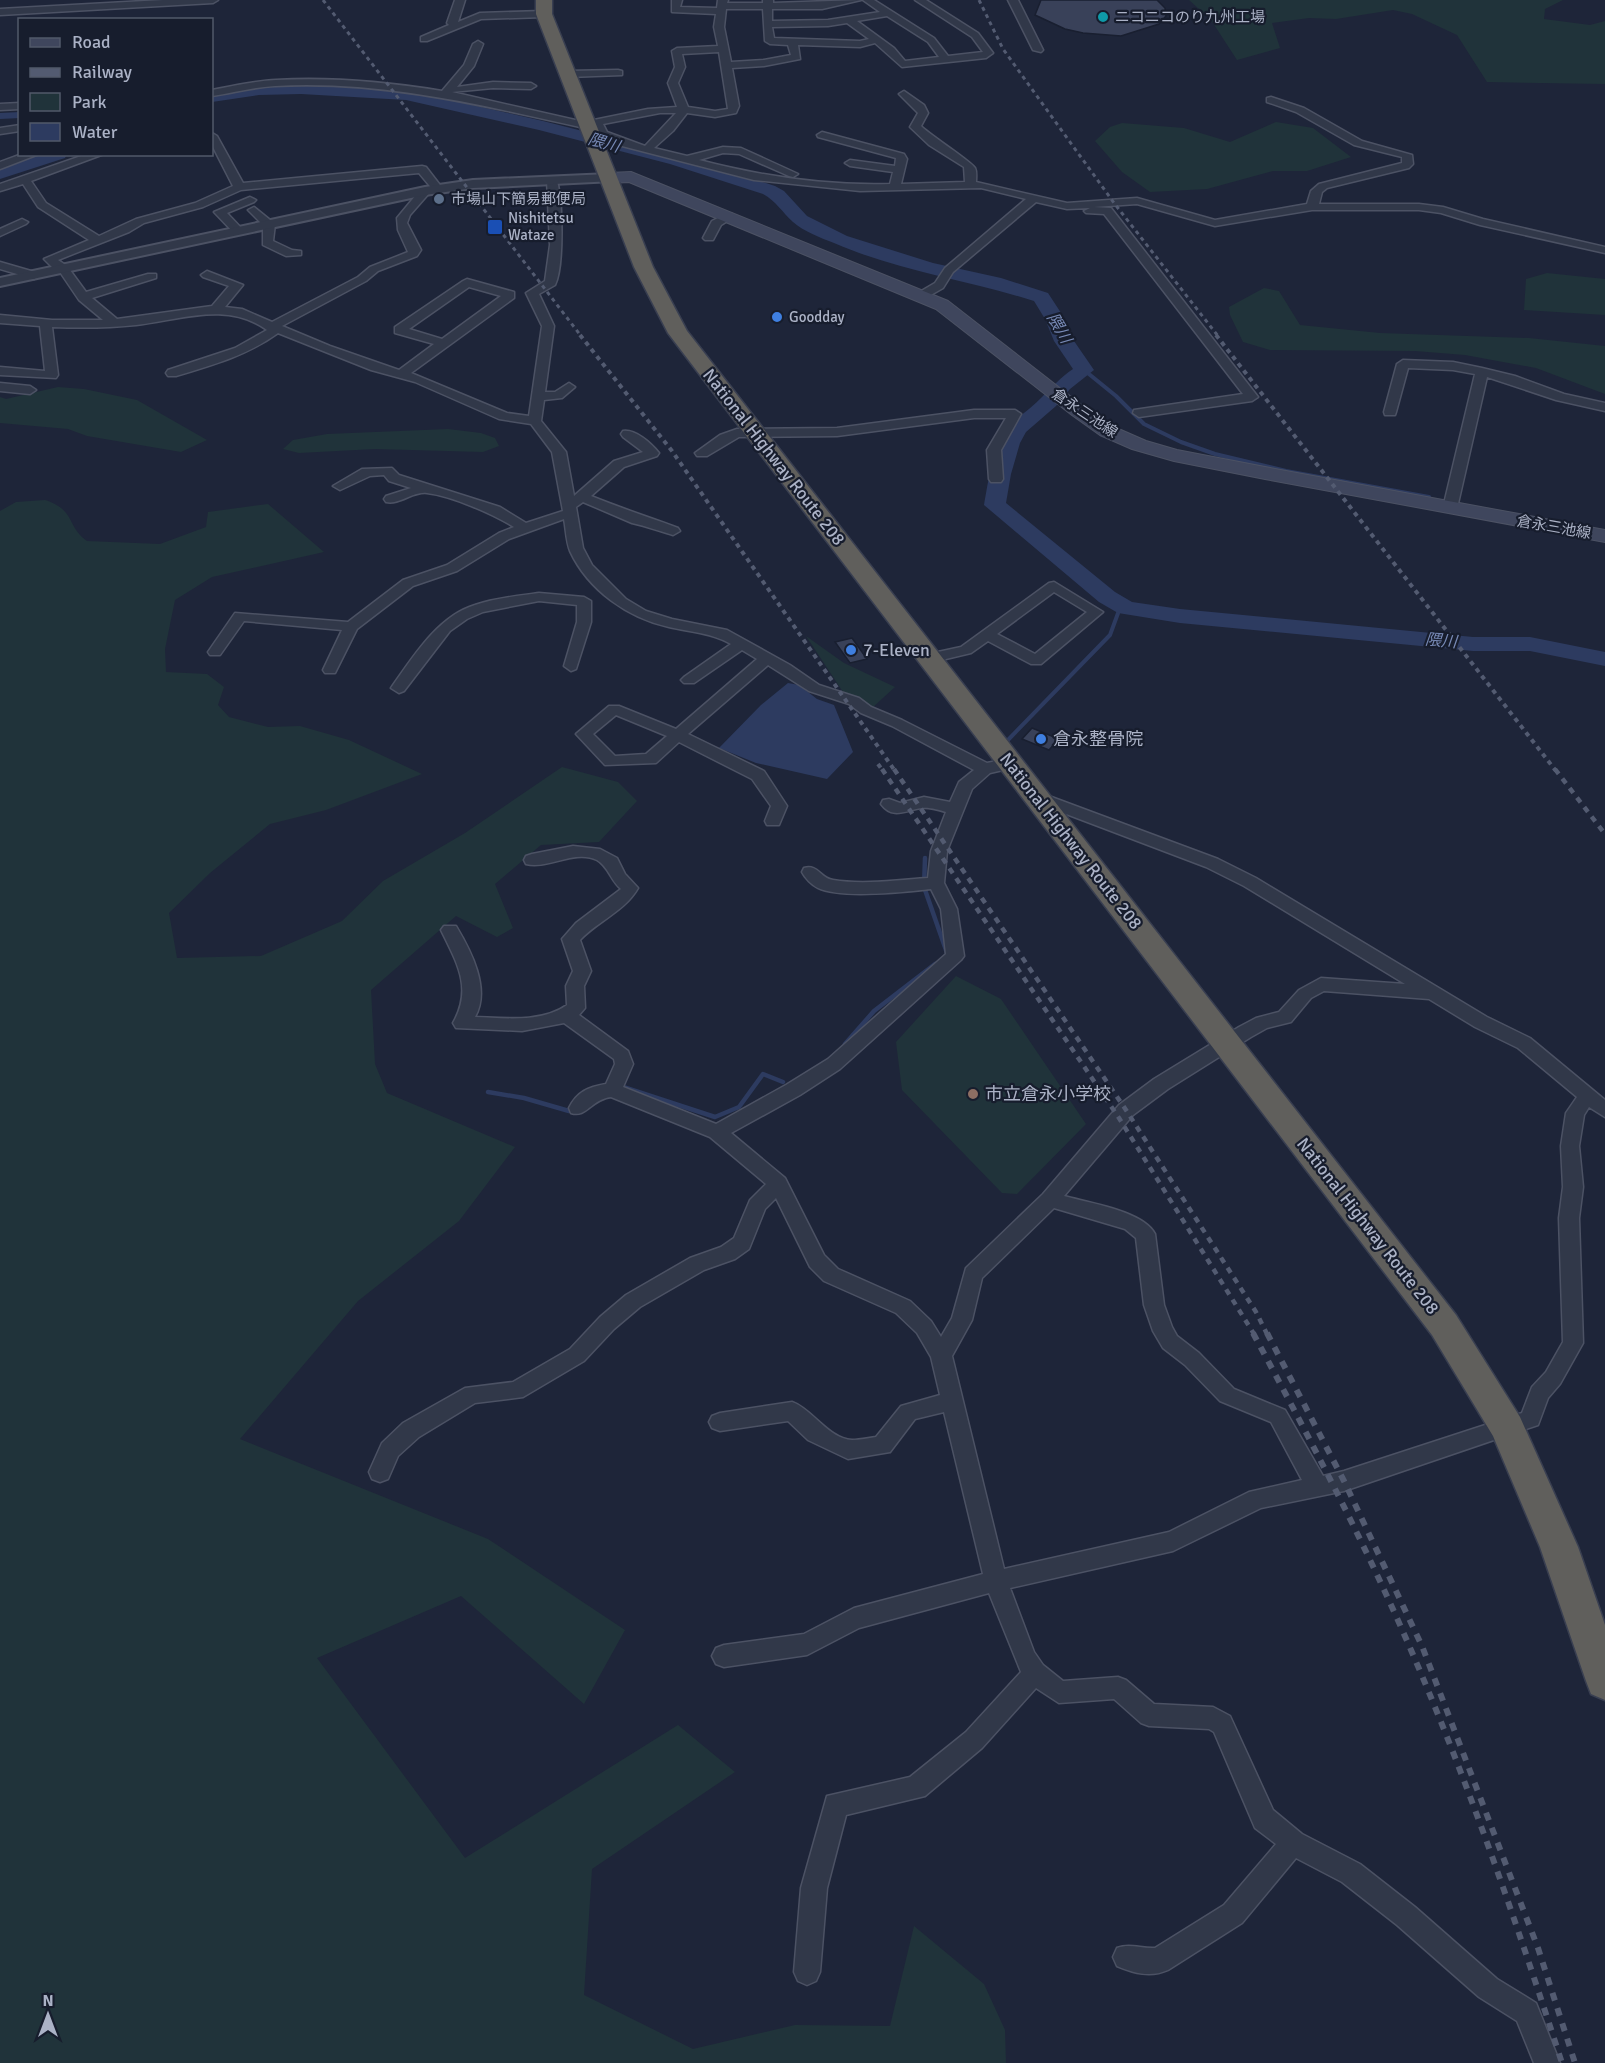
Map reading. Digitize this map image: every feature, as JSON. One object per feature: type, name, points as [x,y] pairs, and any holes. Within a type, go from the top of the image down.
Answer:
[{"type":"highway","name":"National Highway Route 208","points":[[544,7],[568,74],[591,125],[622,219],[659,303],[678,333],[929,658],[997,756],[1038,797],[1444,1325],[1507,1428],[1559,1547],[1605,1681]]},
{"type":"main road","name":"倉永三池線","points":[[609,178],[631,177],[922,296],[957,315],[1034,378],[1107,431],[1139,445],[1174,455],[1605,536]]},
{"type":"street","points":[[0,12],[213,0]]},
{"type":"street","points":[[458,25],[452,23],[460,0]]},
{"type":"street","points":[[677,0],[675,10],[768,3],[822,6],[855,0]]},
{"type":"street","points":[[868,0],[931,40],[946,60]]},
{"type":"street","points":[[851,21],[891,50],[902,64],[986,56],[988,53],[975,35],[920,0]]},
{"type":"street","points":[[1013,0],[1038,50]]},
{"type":"street","points":[[768,3],[767,24],[770,41],[860,44],[877,40]]},
{"type":"street","points":[[591,125],[636,113],[684,110],[721,114],[734,109],[719,27],[722,6]]},
{"type":"street","points":[[424,39],[480,16],[544,7]]},
{"type":"street","points":[[767,24],[851,21],[888,13]]},
{"type":"street","points":[[907,25],[945,16]]},
{"type":"street","points":[[727,65],[764,63],[795,57],[792,41]]},
{"type":"street","points":[[447,92],[470,66],[478,44]]},
{"type":"street","points":[[684,110],[673,83],[680,67],[677,51],[723,49]]},
{"type":"street","points":[[568,74],[618,73]]},
{"type":"street","points":[[213,93],[256,85],[324,83],[447,92],[591,125],[603,134],[647,149],[754,177],[860,188],[970,184],[1071,206],[1137,201],[1215,223],[1311,207],[1433,208],[1480,222],[1605,250]]},
{"type":"street","points":[[447,92],[493,85],[531,86]]},
{"type":"street","points":[[904,94],[920,107],[923,113],[915,127],[933,143],[968,165],[971,170],[970,184]]},
{"type":"street","points":[[1271,100],[1300,110],[1358,143],[1407,155],[1408,164],[1405,166],[1323,186],[1317,191],[1311,207]]},
{"type":"street","points":[[0,106],[18,106]]},
{"type":"street","points":[[647,149],[669,129],[684,110]]},
{"type":"street","points":[[0,130],[18,128]]},
{"type":"street","points":[[822,135],[900,156],[902,159],[894,188]]},
{"type":"street","points":[[213,138],[239,187]]},
{"type":"street","points":[[686,160],[723,150],[741,151],[784,171],[815,180],[813,182]]},
{"type":"street","points":[[0,166],[28,156]]},
{"type":"street","points":[[0,188],[93,156]]},
{"type":"street","points":[[850,163],[899,170]]},
{"type":"street","points":[[114,322],[83,297],[50,259],[155,216],[214,199],[239,187],[422,169],[432,190]]},
{"type":"street","points":[[0,282],[432,190],[473,184],[609,178]]},
{"type":"street","points":[[25,180],[30,185],[36,199],[44,206],[98,240]]},
{"type":"street","points":[[535,421],[548,326],[532,293],[551,283],[554,270],[556,232],[552,180]]},
{"type":"street","points":[[172,373],[227,357],[362,279],[374,269],[413,254],[415,250],[400,228],[400,223],[404,215],[432,190]]},
{"type":"street","points":[[922,296],[939,285],[949,270],[1034,198]]},
{"type":"street","points":[[238,231],[220,212],[252,205],[268,224],[267,243],[290,254],[297,253]]},
{"type":"street","points":[[1071,206],[1088,212],[1107,210],[1252,397],[1139,412]]},
{"type":"street","points":[[710,238],[716,223],[728,216]]},
{"type":"street","points":[[0,233],[22,222]]},
{"type":"street","points":[[0,265],[34,275]]},
{"type":"street","points":[[207,275],[237,285],[216,309]]},
{"type":"street","points":[[83,297],[152,276]]},
{"type":"street","points":[[401,374],[454,336],[510,295],[467,283],[399,330],[444,343]]},
{"type":"street","points":[[0,319],[46,324],[161,318],[216,309],[238,312],[326,349],[419,379],[504,416],[535,421],[559,452],[567,510],[576,548],[586,567],[621,602],[641,614],[669,624],[722,633],[814,688],[854,701],[866,710],[897,723],[997,756],[965,786],[939,851],[936,882],[949,909],[955,956],[834,1064],[793,1090],[717,1132]]},
{"type":"street","points":[[0,371],[52,375],[46,324]]},
{"type":"street","points":[[1390,412],[1403,364],[1453,366],[1482,372],[1511,379],[1560,397],[1605,407]]},
{"type":"street","points":[[1450,508],[1482,372]]},
{"type":"street","points":[[0,387],[30,390]]},
{"type":"street","points":[[538,397],[558,395],[569,387]]},
{"type":"street","points":[[702,453],[736,433],[753,431],[837,432],[974,414],[1014,414],[994,450],[996,479]]},
{"type":"street","points":[[330,670],[351,627],[408,583],[452,568],[504,536],[567,510],[619,464],[652,453],[628,434]]},
{"type":"street","points":[[340,486],[367,472],[387,471],[394,478],[495,510],[525,528]]},
{"type":"street","points":[[391,499],[424,488]]},
{"type":"street","points":[[582,497],[637,520],[640,518],[673,531]]},
{"type":"street","points":[[399,688],[445,627],[462,616],[478,609],[539,597],[584,601],[604,586]]},
{"type":"street","points":[[929,658],[966,650],[1054,586],[1096,612],[1036,661],[987,635]]},
{"type":"street","points":[[570,666],[584,622],[584,601]]},
{"type":"street","points":[[215,652],[240,616],[351,627]]},
{"type":"street","points":[[689,680],[741,644]]},
{"type":"street","points":[[767,658],[677,735],[650,759],[611,761],[584,734],[614,709],[677,735],[758,775],[779,806],[774,821]]},
{"type":"street","points":[[1038,797],[1212,863],[1250,882],[1481,1022],[1524,1043],[1605,1110]]},
{"type":"street","points":[[889,804],[898,809],[924,802],[957,809]]},
{"type":"street","points":[[450,930],[465,961],[472,988],[471,1013],[456,1024],[525,1024],[568,1016],[576,1008],[575,986],[582,971],[571,939],[582,927],[626,896],[630,888],[617,876],[615,867],[608,860],[585,852],[532,860]]},
{"type":"street","points":[[810,872],[825,885],[855,888],[893,884],[915,886],[936,882]]},
{"type":"street","points":[[941,1355],[962,1320],[973,1274],[1050,1199],[1126,1110],[1161,1084],[1262,1023],[1285,1017],[1305,994],[1321,984],[1434,993]]},
{"type":"street","points":[[568,1016],[622,1056],[624,1064],[612,1090]]},
{"type":"street","points":[[578,1108],[584,1099],[594,1092],[612,1090],[717,1132],[778,1183],[817,1261],[831,1275],[903,1307],[924,1327],[941,1355],[996,1581],[1025,1658],[1035,1672],[1059,1692],[1118,1688],[1149,1715],[1213,1718],[1221,1724],[1264,1819],[1293,1843],[1351,1874],[1406,1916],[1488,1988],[1527,2012],[1543,2060]]},
{"type":"street","points":[[724,1656],[807,1644],[854,1619],[996,1581],[1173,1541],[1257,1499],[1318,1488],[1530,1419],[1539,1393],[1553,1378],[1573,1343],[1569,1218],[1573,1187],[1570,1146],[1575,1113],[1588,1095]]},
{"type":"street","points":[[380,1472],[390,1450],[411,1430],[472,1394],[516,1391],[577,1355],[607,1323],[633,1301],[697,1264],[728,1253],[742,1243],[757,1205],[778,1183]]},
{"type":"street","points":[[1050,1199],[1131,1223],[1145,1234],[1156,1315],[1171,1344],[1188,1354],[1222,1392],[1240,1403],[1268,1407],[1278,1416],[1318,1488]]},
{"type":"street","points":[[720,1422],[792,1411],[816,1433],[848,1450],[882,1445],[908,1412],[951,1401]]},
{"type":"street","points":[[807,1972],[814,1888],[836,1805],[916,1788],[974,1740],[1035,1672]]},
{"type":"street","points":[[1126,1957],[1144,1962],[1159,1961],[1233,1914],[1293,1843]]},
{"type":"green space","points":[[1189,0],[1563,0],[1545,9],[1544,19],[1590,25],[1605,21],[1605,84],[1487,82],[1457,35],[1412,14],[1393,10],[1336,19],[1309,18],[1272,23],[1280,48],[1237,60],[1211,20]]},
{"type":"green space","points":[[1276,122],[1313,128],[1351,157],[1307,171],[1273,171],[1207,189],[1150,192],[1122,172],[1095,141],[1110,127],[1122,123],[1184,128],[1230,142]]},
{"type":"green space","points":[[1547,273],[1605,279],[1605,315],[1524,310],[1526,279]]},
{"type":"green space","points":[[1264,288],[1279,291],[1300,325],[1380,333],[1529,338],[1605,346],[1605,394],[1536,368],[1465,355],[1415,351],[1270,350],[1243,342],[1230,315],[1229,307]]},
{"type":"green space","points":[[58,387],[84,389],[137,400],[207,440],[181,452],[87,436],[68,429],[0,423],[0,397],[6,399]]},
{"type":"green space","points":[[448,429],[481,433],[495,438],[499,446],[483,452],[375,449],[299,453],[283,449],[293,440],[327,434]]},
{"type":"green space","points":[[45,500],[62,509],[76,530],[87,541],[160,544],[206,527],[208,512],[268,504],[324,552],[212,577],[175,600],[165,649],[166,672],[207,674],[224,687],[218,705],[229,717],[268,727],[300,726],[349,740],[422,774],[326,810],[270,824],[210,873],[169,913],[177,958],[261,956],[342,921],[383,881],[465,833],[562,767],[618,782],[637,801],[599,842],[541,845],[495,884],[513,928],[497,937],[456,916],[371,990],[375,1064],[387,1093],[515,1147],[459,1221],[358,1301],[240,1439],[488,1539],[625,1630],[584,1704],[461,1596],[317,1658],[465,1858],[678,1725],[735,1772],[592,1869],[584,1995],[693,2049],[795,2025],[890,2026],[914,1926],[984,1984],[1005,2030],[1006,2063],[0,2063],[0,511],[16,502]]},
{"type":"green space","points":[[806,636],[844,663],[895,687],[872,708],[843,692]]},
{"type":"green space","name":"市立倉永小学校","points":[[956,976],[1001,999],[1086,1124],[1017,1194],[1002,1193],[902,1090],[896,1042]]},
{"type":"water","points":[[788,683],[799,685],[817,699],[834,705],[853,752],[827,779],[756,763],[719,748],[761,705]]},
{"type":"building","name":"ニコニコのり九州工場","points":[[1041,0],[1157,0],[1165,8],[1166,16],[1159,24],[1121,36],[1083,33],[1065,29],[1035,15]]},
{"type":"building","name":"7-Eleven","points":[[852,638],[867,659],[850,663],[835,642]]},
{"type":"building","name":"倉永整骨院","points":[[1032,728],[1059,739],[1049,750],[1022,739]]},
{"type":"waterway","name":"隈川","points":[[213,97],[259,90],[301,89],[406,95],[543,126],[675,160],[769,190],[778,195],[801,220],[841,240],[929,268],[994,282],[1041,297],[1055,319],[1064,341],[1084,370],[1063,385],[1049,402],[1018,429],[1010,443],[1000,474],[995,505],[1107,597],[1126,608],[1180,616],[1473,644],[1530,644],[1605,659]]},
{"type":"waterway","points":[[0,116],[18,115]]},
{"type":"waterway","name":"隈川","points":[[0,174],[53,156]]},
{"type":"waterway","points":[[1084,370],[1116,396],[1144,424],[1181,442],[1215,454],[1286,471],[1429,497]]},
{"type":"waterway","points":[[1007,741],[1110,635],[1121,605]]},
{"type":"waterway","points":[[925,858],[924,887],[947,953]]},
{"type":"waterway","points":[[845,1044],[874,1011],[935,964]]},
{"type":"waterway","points":[[617,1085],[715,1117],[739,1107],[763,1074],[783,1082]]},
{"type":"waterway","points":[[488,1092],[524,1098],[569,1111],[574,1105]]},
{"type":"railway","points":[[323,0],[581,336]]},
{"type":"railway","points":[[979,0],[1003,49],[1114,203],[1218,336]]},
{"type":"railway","points":[[580,335],[672,451],[895,771]]},
{"type":"railway","points":[[1216,335],[1556,771]]},
{"type":"railway","points":[[878,764],[883,771]]},
{"type":"railway","points":[[882,769],[1119,1118],[1254,1334]]},
{"type":"railway","points":[[894,769],[1126,1110],[1256,1312],[1267,1334]]},
{"type":"railway","points":[[1555,769],[1605,834]]},
{"type":"railway","points":[[1253,1333],[1355,1529],[1411,1650],[1453,1752],[1491,1855],[1562,2063]]},
{"type":"railway","points":[[1267,1333],[1344,1481],[1422,1646],[1538,1948],[1575,2063]]},
{"type":"place","name":"ニコニコのり九州工場","points":[[1103,17]]},
{"type":"place","name":"市場山下簡易郵便局","points":[[439,199]]},
{"type":"place","name":"Nishitetsu Wataze","points":[[495,227]]},
{"type":"place","name":"Goodday","points":[[777,317]]},
{"type":"place","name":"7-Eleven","points":[[851,650]]},
{"type":"place","name":"倉永整骨院","points":[[1041,739]]},
{"type":"place","name":"市立倉永小学校","points":[[973,1094]]}]
